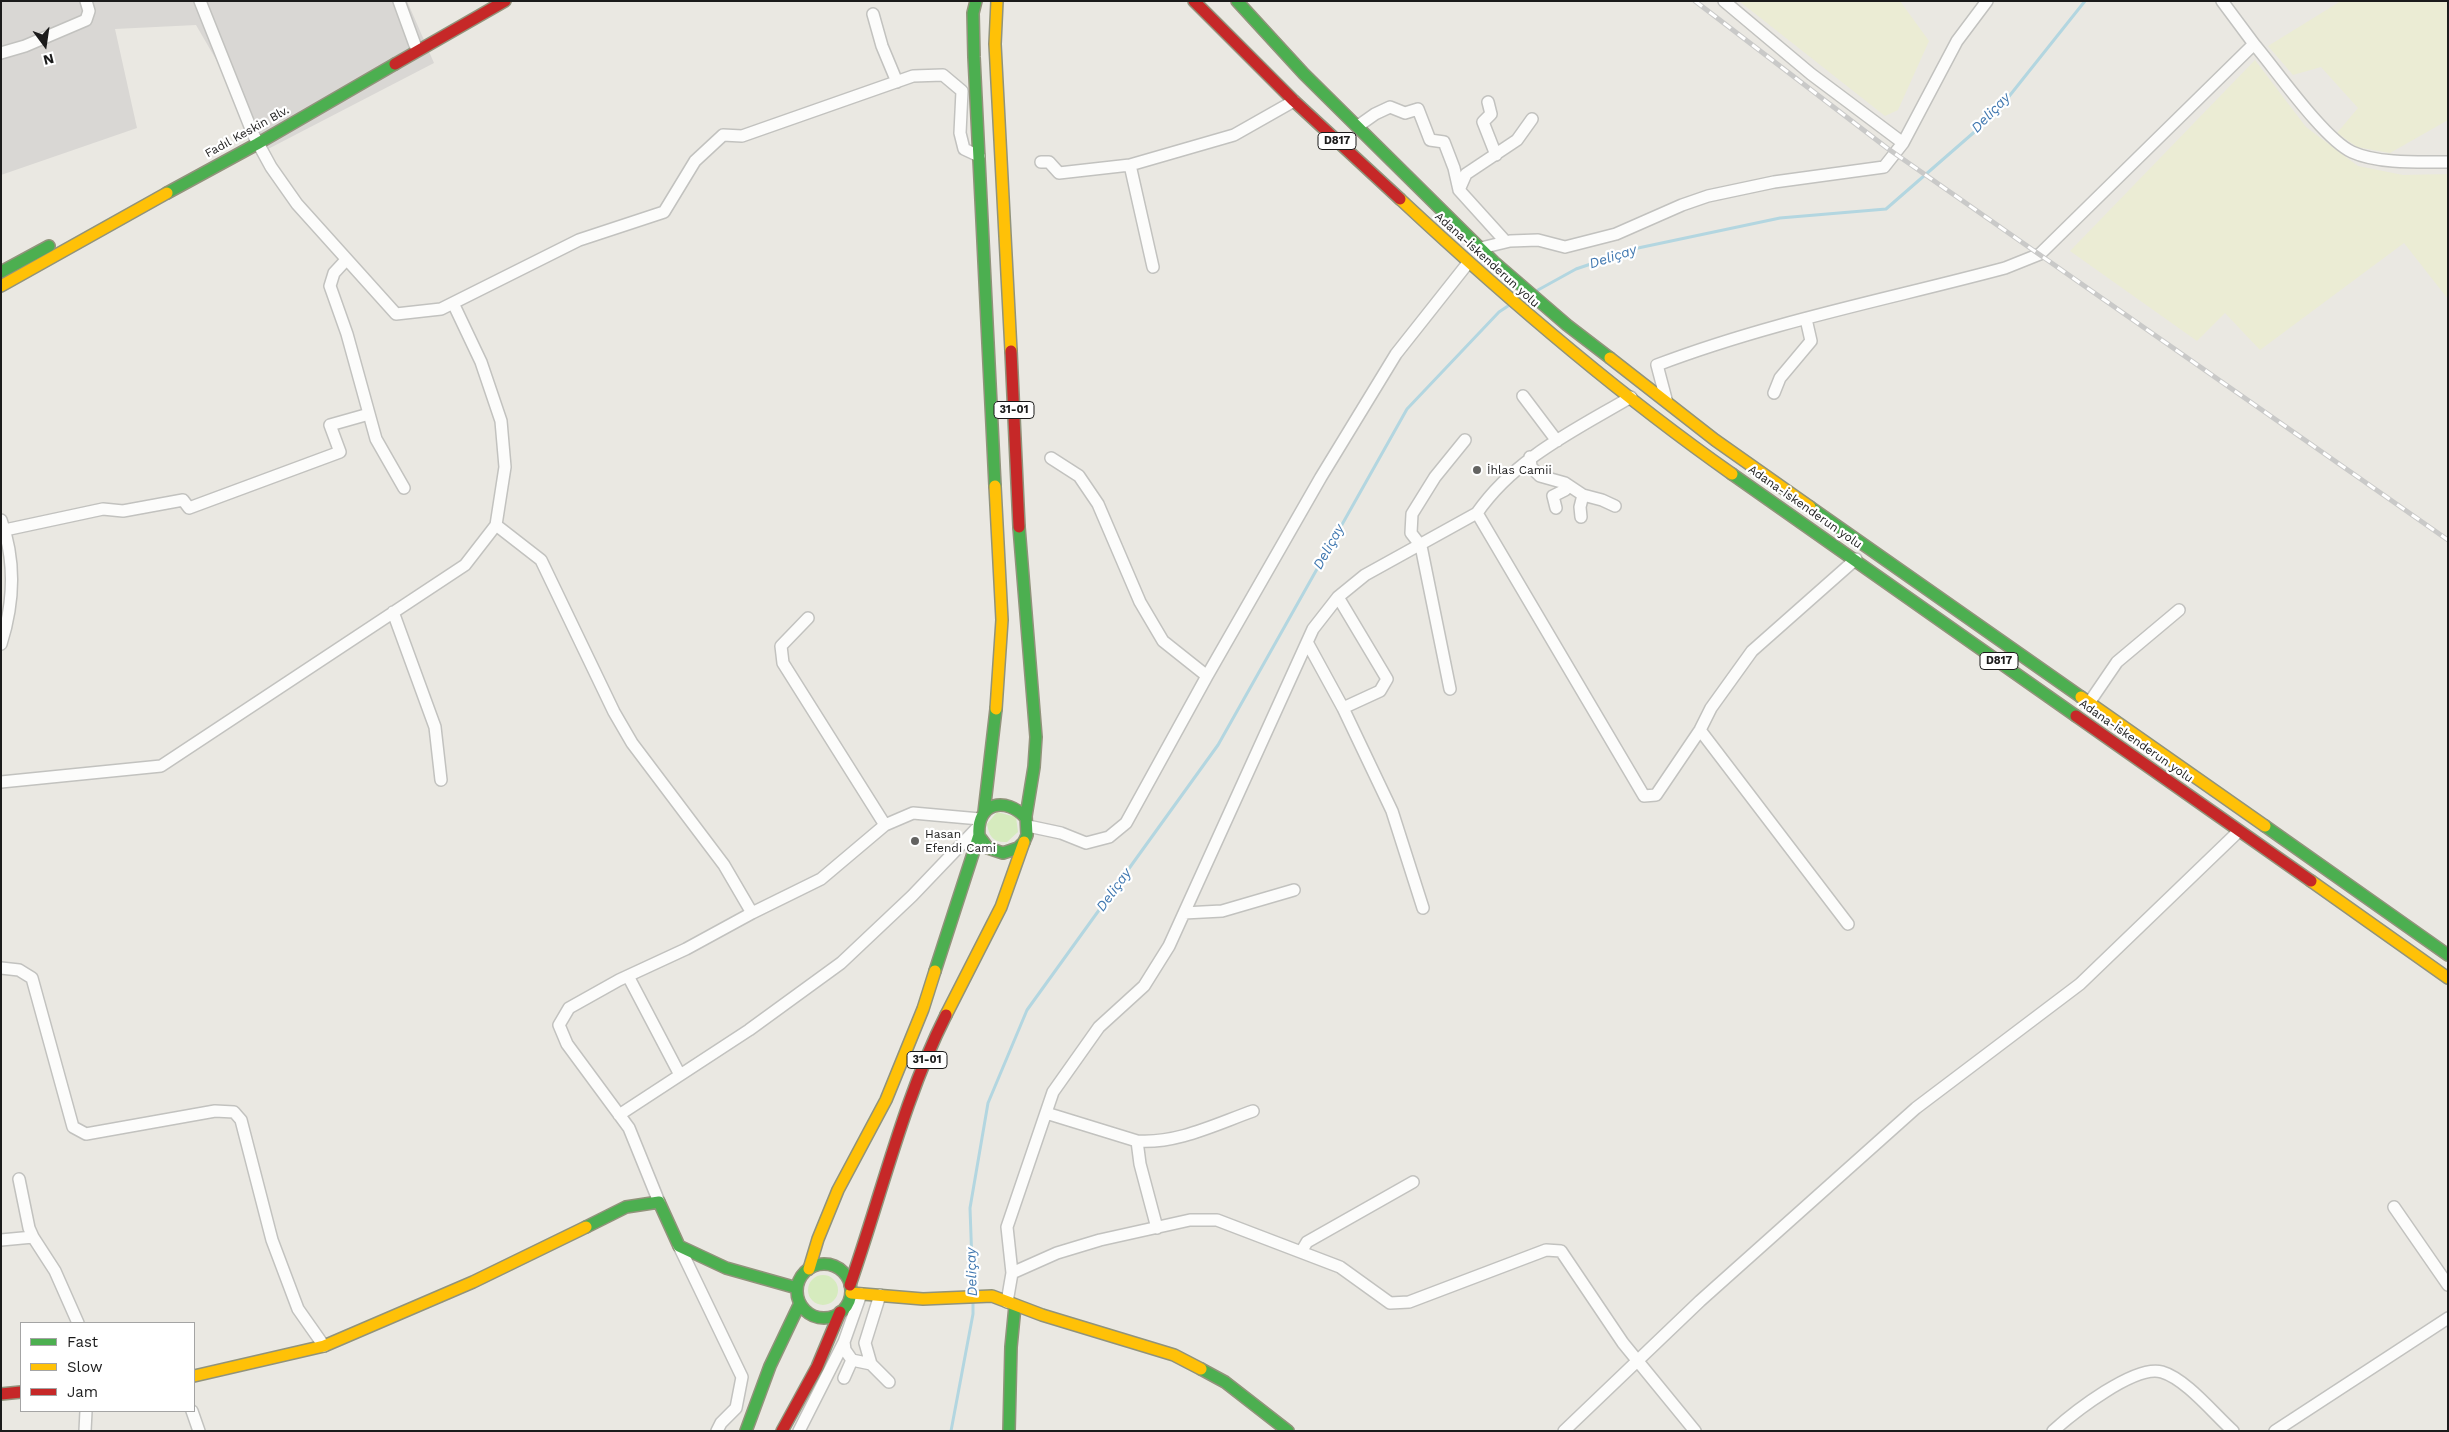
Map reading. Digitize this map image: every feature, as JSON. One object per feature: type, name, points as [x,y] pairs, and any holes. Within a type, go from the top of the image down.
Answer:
[{"type":"main road","name":"Fadıl Keskin Blv.","points":[[1,286],[151,200],[487,1]]},
{"type":"main road","name":"Fadıl Keskin Blv.","points":[[1,272],[255,139],[506,1]]},
{"type":"main road","name":"31-01","points":[[809,1269],[818,1239],[838,1190],[886,1100],[923,1009],[980,823],[996,710],[1002,620],[974,57],[973,13],[976,1]]},
{"type":"main road","name":"31-01","points":[[998,1],[995,44],[1016,462],[1029,672],[1036,736],[1027,822]]},
{"type":"main road","name":"Adana-İskenderun yolu","points":[[1194,1],[1294,101],[1482,277],[1555,338],[1702,453],[2448,978]]},
{"type":"main road","name":"Adana-İskenderun yolu","points":[[1237,1],[1304,74],[1494,262],[1567,325],[1667,401]]},
{"type":"main road","name":"D817","points":[[1667,401],[1715,440],[2448,955]]},
{"type":"main road","points":[[1007,804],[1021,812],[1027,822],[1024,842],[1011,852],[995,852],[982,843],[980,823],[991,807],[1007,804]]},
{"type":"main road","name":"31-01","points":[[854,1291],[908,1106],[941,1025],[1001,907],[1024,842]]},
{"type":"main road","points":[[195,1376],[324,1346],[473,1282],[626,1207],[659,1202],[679,1246],[726,1268],[797,1288]]},
{"type":"main road","points":[[840,1312],[833,1316],[818,1316],[805,1309],[800,1303],[797,1288],[803,1274],[815,1265],[830,1265],[843,1272],[854,1291]]},
{"type":"main road","points":[[854,1291],[880,1295],[943,1298],[992,1296],[1174,1355],[1225,1382],[1288,1431]]},
{"type":"main road","points":[[782,1431],[817,1367],[840,1312],[854,1291]]},
{"type":"main road","points":[[746,1431],[760,1386],[780,1340],[800,1303]]},
{"type":"main road","points":[[1009,1431],[1012,1304]]},
{"type":"main road","points":[[1,1394],[20,1392]]},
{"type":"street","points":[[1,53],[25,46],[86,20],[89,11],[86,1]]},
{"type":"street","points":[[200,1],[255,139],[270,168],[297,204],[396,314],[441,309],[579,240],[664,212],[695,161],[723,135],[742,136],[913,76],[943,75],[962,91],[960,133],[964,150],[979,156]]},
{"type":"street","points":[[399,1],[415,45]]},
{"type":"street","points":[[1724,1],[1812,74],[1903,142]]},
{"type":"street","points":[[1480,248],[1506,242],[1538,240],[1565,248],[1616,234],[1682,205],[1708,196],[1774,182],[1884,167],[1903,142],[1957,41],[1987,1]]},
{"type":"street","points":[[2222,1],[2254,44],[2324,129],[2352,153],[2407,162],[2448,162]]},
{"type":"street","points":[[873,14],[882,46],[897,82]]},
{"type":"street","points":[[1667,401],[1657,365],[1699,349],[1806,319],[2005,268],[2040,254],[2254,44]]},
{"type":"street","points":[[1041,162],[1049,162],[1059,173],[1130,165],[1234,135],[1294,101]]},
{"type":"street","points":[[1488,102],[1490,114],[1483,122],[1496,155]]},
{"type":"street","points":[[1358,126],[1375,114],[1390,107],[1405,113],[1418,109],[1430,140],[1444,142],[1454,168],[1459,190],[1506,242]]},
{"type":"street","points":[[1459,190],[1466,174],[1517,140],[1532,119]]},
{"type":"street","points":[[1130,165],[1153,267]]},
{"type":"street","points":[[346,260],[334,273],[330,286],[347,334],[376,439],[404,488]]},
{"type":"street","points":[[1027,822],[1086,843],[1109,837],[1126,823],[1207,676],[1321,477],[1396,354],[1468,263]]},
{"type":"street","points":[[1,782],[161,766],[465,564],[496,525],[505,467],[501,422],[481,362],[453,303]]},
{"type":"street","points":[[1774,392],[1780,378],[1811,341],[1806,319]]},
{"type":"street","points":[[1523,396],[1557,441]]},
{"type":"street","points":[[1012,1304],[1012,1273],[1007,1226],[1053,1092],[1099,1027],[1144,986],[1169,946],[1313,629],[1338,597],[1365,575],[1422,546],[1478,513],[1488,497],[1530,457],[1631,397]]},
{"type":"street","points":[[1,644],[10,617],[13,584],[3,525],[103,509],[122,511],[183,500],[189,508],[340,452],[330,425],[369,414]]},
{"type":"street","points":[[1450,689],[1422,546],[1411,533],[1412,514],[1435,477],[1465,440]]},
{"type":"street","points":[[1530,457],[1531,467],[1540,476],[1565,483],[1583,495],[1615,506]]},
{"type":"street","points":[[1051,458],[1079,476],[1098,504],[1140,602],[1163,641],[1207,676]]},
{"type":"street","points":[[1556,508],[1553,496],[1565,490],[1565,483]]},
{"type":"street","points":[[1581,517],[1580,507],[1583,495]]},
{"type":"street","points":[[1478,513],[1644,796],[1656,795],[1700,730],[1710,708],[1752,651],[1856,560]]},
{"type":"street","points":[[496,525],[541,560],[614,712],[632,743],[724,866],[752,912]]},
{"type":"street","points":[[1338,597],[1386,678],[1380,691],[1343,708]]},
{"type":"street","points":[[2089,703],[2117,662],[2179,610]]},
{"type":"street","points":[[393,612],[435,726],[441,780]]},
{"type":"street","points":[[808,618],[780,646],[783,663],[885,825]]},
{"type":"street","points":[[1307,642],[1343,708],[1392,811],[1423,908]]},
{"type":"street","points":[[1700,730],[1848,924]]},
{"type":"street","points":[[659,1202],[629,1128],[567,1044],[559,1024],[569,1008],[628,976],[686,949],[752,912],[821,879],[885,825],[913,813],[980,823]]},
{"type":"street","points":[[619,1115],[749,1030],[841,964],[912,896],[980,823]]},
{"type":"street","points":[[1564,1431],[1700,1301],[1916,1108],[2080,984],[2240,831]]},
{"type":"street","points":[[1184,913],[1222,912],[1294,890]]},
{"type":"street","points":[[1,968],[18,970],[32,978],[73,1127],[86,1134],[215,1111],[234,1112],[241,1120],[272,1240],[298,1309],[324,1346]]},
{"type":"street","points":[[628,976],[680,1075]]},
{"type":"street","points":[[1046,1114],[1137,1141],[1151,1142],[1176,1138],[1253,1111]]},
{"type":"street","points":[[1137,1141],[1140,1164],[1157,1228]]},
{"type":"street","points":[[19,1179],[29,1228],[56,1271],[78,1322]]},
{"type":"street","points":[[1301,1252],[1307,1242],[1413,1182]]},
{"type":"street","points":[[2394,1207],[2448,1285]]},
{"type":"street","points":[[1012,1273],[1058,1253],[1100,1240],[1190,1220],[1217,1220],[1340,1267],[1390,1303],[1409,1302],[1546,1250],[1561,1251],[1592,1300],[1637,1361],[1696,1431]]},
{"type":"street","points":[[1,1240],[33,1237]]},
{"type":"street","points":[[679,1246],[742,1377],[736,1408],[721,1423],[717,1431]]},
{"type":"street","points":[[799,1431],[844,1342],[854,1291]]},
{"type":"street","points":[[880,1295],[865,1343],[871,1364],[889,1382]]},
{"type":"street","points":[[2275,1431],[2448,1318]]},
{"type":"street","points":[[844,1342],[845,1350],[852,1360],[871,1364]]},
{"type":"street","points":[[844,1378],[852,1360]]},
{"type":"street","points":[[2053,1431],[2102,1392],[2146,1372],[2162,1372],[2184,1385],[2232,1431]]},
{"type":"street","points":[[85,1431],[86,1412]]},
{"type":"street","points":[[192,1412],[200,1431]]},
{"type":"shaded area","points":[[1,1],[407,1],[434,63],[268,149],[196,25],[115,29],[137,128],[1,175]]},
{"type":"green space","points":[[1739,1],[1900,1],[1929,41],[1898,110],[1885,116]]},
{"type":"green space","points":[[2341,1],[2448,1],[2448,120],[2390,153],[2357,147],[2337,133],[2358,108],[2321,67],[2293,75],[2268,46]]},
{"type":"green space","points":[[2255,60],[2306,127],[2358,166],[2403,175],[2448,174],[2448,299],[2404,243],[2260,350],[2225,313],[2197,341],[2070,251]]},
{"type":"green space","points":[[997,812],[1016,817],[1018,832],[1007,842],[995,840],[989,832],[987,824]]},
{"type":"green space","points":[[823,1275],[834,1279],[838,1290],[834,1301],[823,1305],[812,1301],[808,1290],[812,1279]]},
{"type":"waterway","name":"Deliçay","points":[[1538,290],[1576,269],[1638,248],[1780,218],[1886,209],[1995,114],[2085,1]]},
{"type":"waterway","name":"Deliçay","points":[[973,1292],[970,1208],[988,1103],[1027,1010],[1218,745],[1407,409],[1499,312],[1508,306]]},
{"type":"waterway","name":"Deliçay","points":[[951,1431],[973,1314],[973,1301]]},
{"type":"railway","points":[[1695,1],[1887,148],[2448,540]]},
{"type":"traffic: fast","points":[[976,1],[973,13],[974,57],[995,486]]},
{"type":"traffic: fast","points":[[1237,1],[1304,74],[1494,262],[1567,325],[1610,358]]},
{"type":"traffic: fast","points":[[167,193],[257,144],[395,64]]},
{"type":"traffic: fast","points":[[1,272],[49,246]]},
{"type":"traffic: fast","points":[[1732,474],[2076,716]]},
{"type":"traffic: fast","points":[[1810,507],[2081,697]]},
{"type":"traffic: fast","points":[[1019,527],[1036,737],[1034,767],[1026,816],[1027,835],[1024,842],[1018,848],[1003,853],[988,848],[979,836],[979,825],[982,816],[994,806],[1010,807],[1026,818]]},
{"type":"traffic: fast","points":[[984,812],[996,709]]},
{"type":"traffic: fast","points":[[2265,826],[2448,955]]},
{"type":"traffic: fast","points":[[935,971],[979,835]]},
{"type":"traffic: fast","points":[[586,1227],[626,1207],[659,1202],[679,1246],[726,1268],[797,1288]]},
{"type":"traffic: fast","points":[[824,1264],[843,1272],[851,1291],[843,1310],[824,1318],[805,1310],[797,1291],[805,1272],[824,1264]]},
{"type":"traffic: fast","points":[[746,1431],[770,1366],[800,1303]]},
{"type":"traffic: fast","points":[[1009,1431],[1011,1347],[1015,1306]]},
{"type":"traffic: fast","points":[[1201,1369],[1225,1382],[1288,1431]]},
{"type":"traffic: slow","points":[[997,1],[995,44],[1011,351]]},
{"type":"traffic: slow","points":[[1,286],[167,193]]},
{"type":"traffic: slow","points":[[1400,199],[1561,342],[1645,410],[1732,474]]},
{"type":"traffic: slow","points":[[1610,358],[1715,440],[1810,507]]},
{"type":"traffic: slow","points":[[995,486],[1002,620],[996,709]]},
{"type":"traffic: slow","points":[[2081,697],[2265,826]]},
{"type":"traffic: slow","points":[[946,1015],[1001,907],[1024,842]]},
{"type":"traffic: slow","points":[[2311,881],[2448,978]]},
{"type":"traffic: slow","points":[[809,1269],[818,1239],[838,1190],[886,1100],[923,1009],[935,971]]},
{"type":"traffic: slow","points":[[195,1376],[324,1346],[473,1282],[586,1227]]},
{"type":"traffic: slow","points":[[851,1293],[923,1299],[992,1296],[1042,1315],[1174,1355],[1201,1369]]},
{"type":"traffic: jam","points":[[395,64],[505,1]]},
{"type":"traffic: jam","points":[[1194,1],[1294,101],[1400,199]]},
{"type":"traffic: jam","points":[[1011,351],[1019,527]]},
{"type":"traffic: jam","points":[[2076,716],[2311,881]]},
{"type":"traffic: jam","points":[[850,1285],[905,1113],[946,1015]]},
{"type":"traffic: jam","points":[[782,1431],[817,1367],[840,1312]]},
{"type":"traffic: jam","points":[[1,1394],[20,1392]]},
{"type":"place","name":"İhlas Camii","points":[[1477,470]]},
{"type":"place","name":"Hasan Efendi Cami","points":[[915,841]]}]
